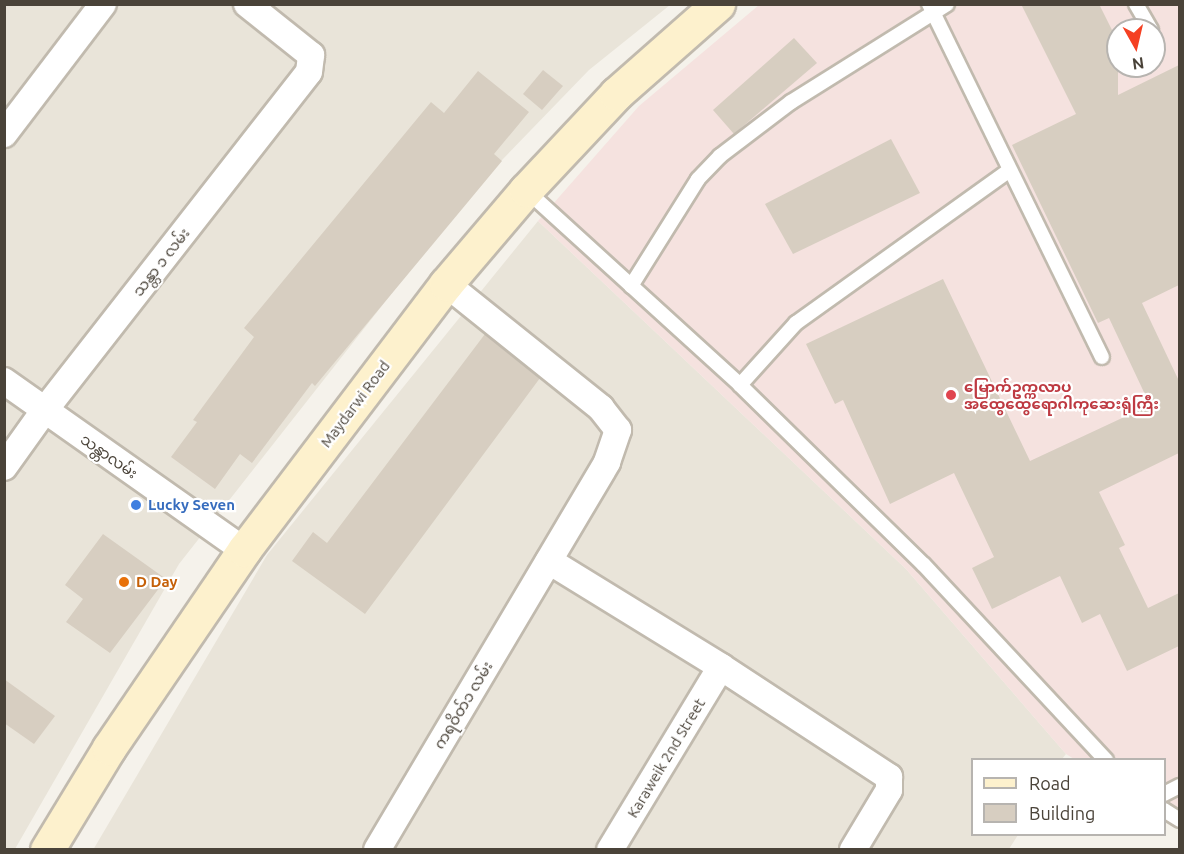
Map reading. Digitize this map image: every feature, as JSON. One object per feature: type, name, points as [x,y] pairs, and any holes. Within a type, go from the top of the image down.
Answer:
[{"type":"street","points":[[4,134],[103,4]]},
{"type":"street","name":"သန္တာ ၁ လမ်း","points":[[4,467],[44,411],[309,72],[311,55],[247,4]]},
{"type":"street","name":"Maydarwi Road","points":[[47,849],[108,748],[244,550],[446,284],[526,190],[616,94],[713,6]]},
{"type":"street","name":"ကရဝိတ်၁ လမ်း","points":[[377,849],[607,462],[618,430],[601,408],[446,284]]},
{"type":"street","name":"သန္တာလမ်း","points":[[4,381],[244,550]]},
{"type":"street","points":[[549,561],[722,667],[889,777],[889,790],[853,849]]},
{"type":"street","name":"Karaweik 2nd Street","points":[[610,849],[722,667]]},
{"type":"lane","points":[[631,286],[698,179],[720,156],[791,102],[930,8],[947,4]]},
{"type":"lane","points":[[1136,4],[1144,18]]},
{"type":"lane","points":[[930,8],[1008,171],[1102,357]]},
{"type":"lane","points":[[740,385],[796,323],[1008,171]]},
{"type":"lane","points":[[526,190],[740,385],[924,565],[1105,758]]},
{"type":"lane","points":[[1166,811],[1179,820]]},
{"type":"shaded area","points":[[5,5],[670,5],[589,70],[473,190],[179,564],[15,849],[5,850]]},
{"type":"shaded area","name":"မြောက်ဥက္ကလာပ အထွေထွေရောဂါကုဆေးရုံကြီး","points":[[759,5],[1179,5],[1179,828],[1166,819],[1166,758],[1072,758],[1066,754],[906,569],[538,221],[639,106]]},
{"type":"shaded area","points":[[538,221],[906,569],[1066,754],[1063,758],[971,758],[971,836],[1017,836],[1009,849],[93,850],[267,555]]},
{"type":"building","points":[[1021,4],[1099,4],[1106,18],[1106,78],[1118,78],[1118,95],[1153,78],[1166,78],[1166,71],[1179,65],[1179,285],[1142,303],[1179,381],[1179,453],[1099,492],[1125,545],[1119,548],[1148,608],[1179,593],[1179,646],[1127,671],[1100,614],[1082,623],[1060,576],[992,609],[972,568],[994,557],[954,473],[890,504],[843,400],[835,404],[806,344],[943,279],[1030,461],[1150,405],[1109,318],[1098,323],[1012,145],[1076,114]]},
{"type":"building","points":[[794,38],[817,63],[734,134],[713,110]]},
{"type":"building","points":[[543,70],[563,86],[542,110],[523,94]]},
{"type":"building","points":[[478,71],[529,112],[494,154],[502,161],[315,386],[312,383],[252,463],[240,454],[215,489],[171,457],[197,422],[193,420],[254,337],[244,328],[431,102],[444,113]]},
{"type":"building","points":[[891,139],[920,193],[793,254],[765,204]]},
{"type":"building","points":[[485,334],[540,378],[365,614],[292,561],[313,532],[327,543]]},
{"type":"building","points":[[103,534],[166,579],[110,653],[66,622],[83,599],[65,585]]},
{"type":"building","points":[[4,679],[55,716],[34,744],[4,723]]},
{"type":"place","name":"မြောက်ဥက္ကလာပ အထွေထွေရောဂါကုဆေးရုံကြီး","points":[[951,395]]},
{"type":"place","name":"Lucky Seven","points":[[136,505]]},
{"type":"place","name":"D Day","points":[[124,582]]}]
